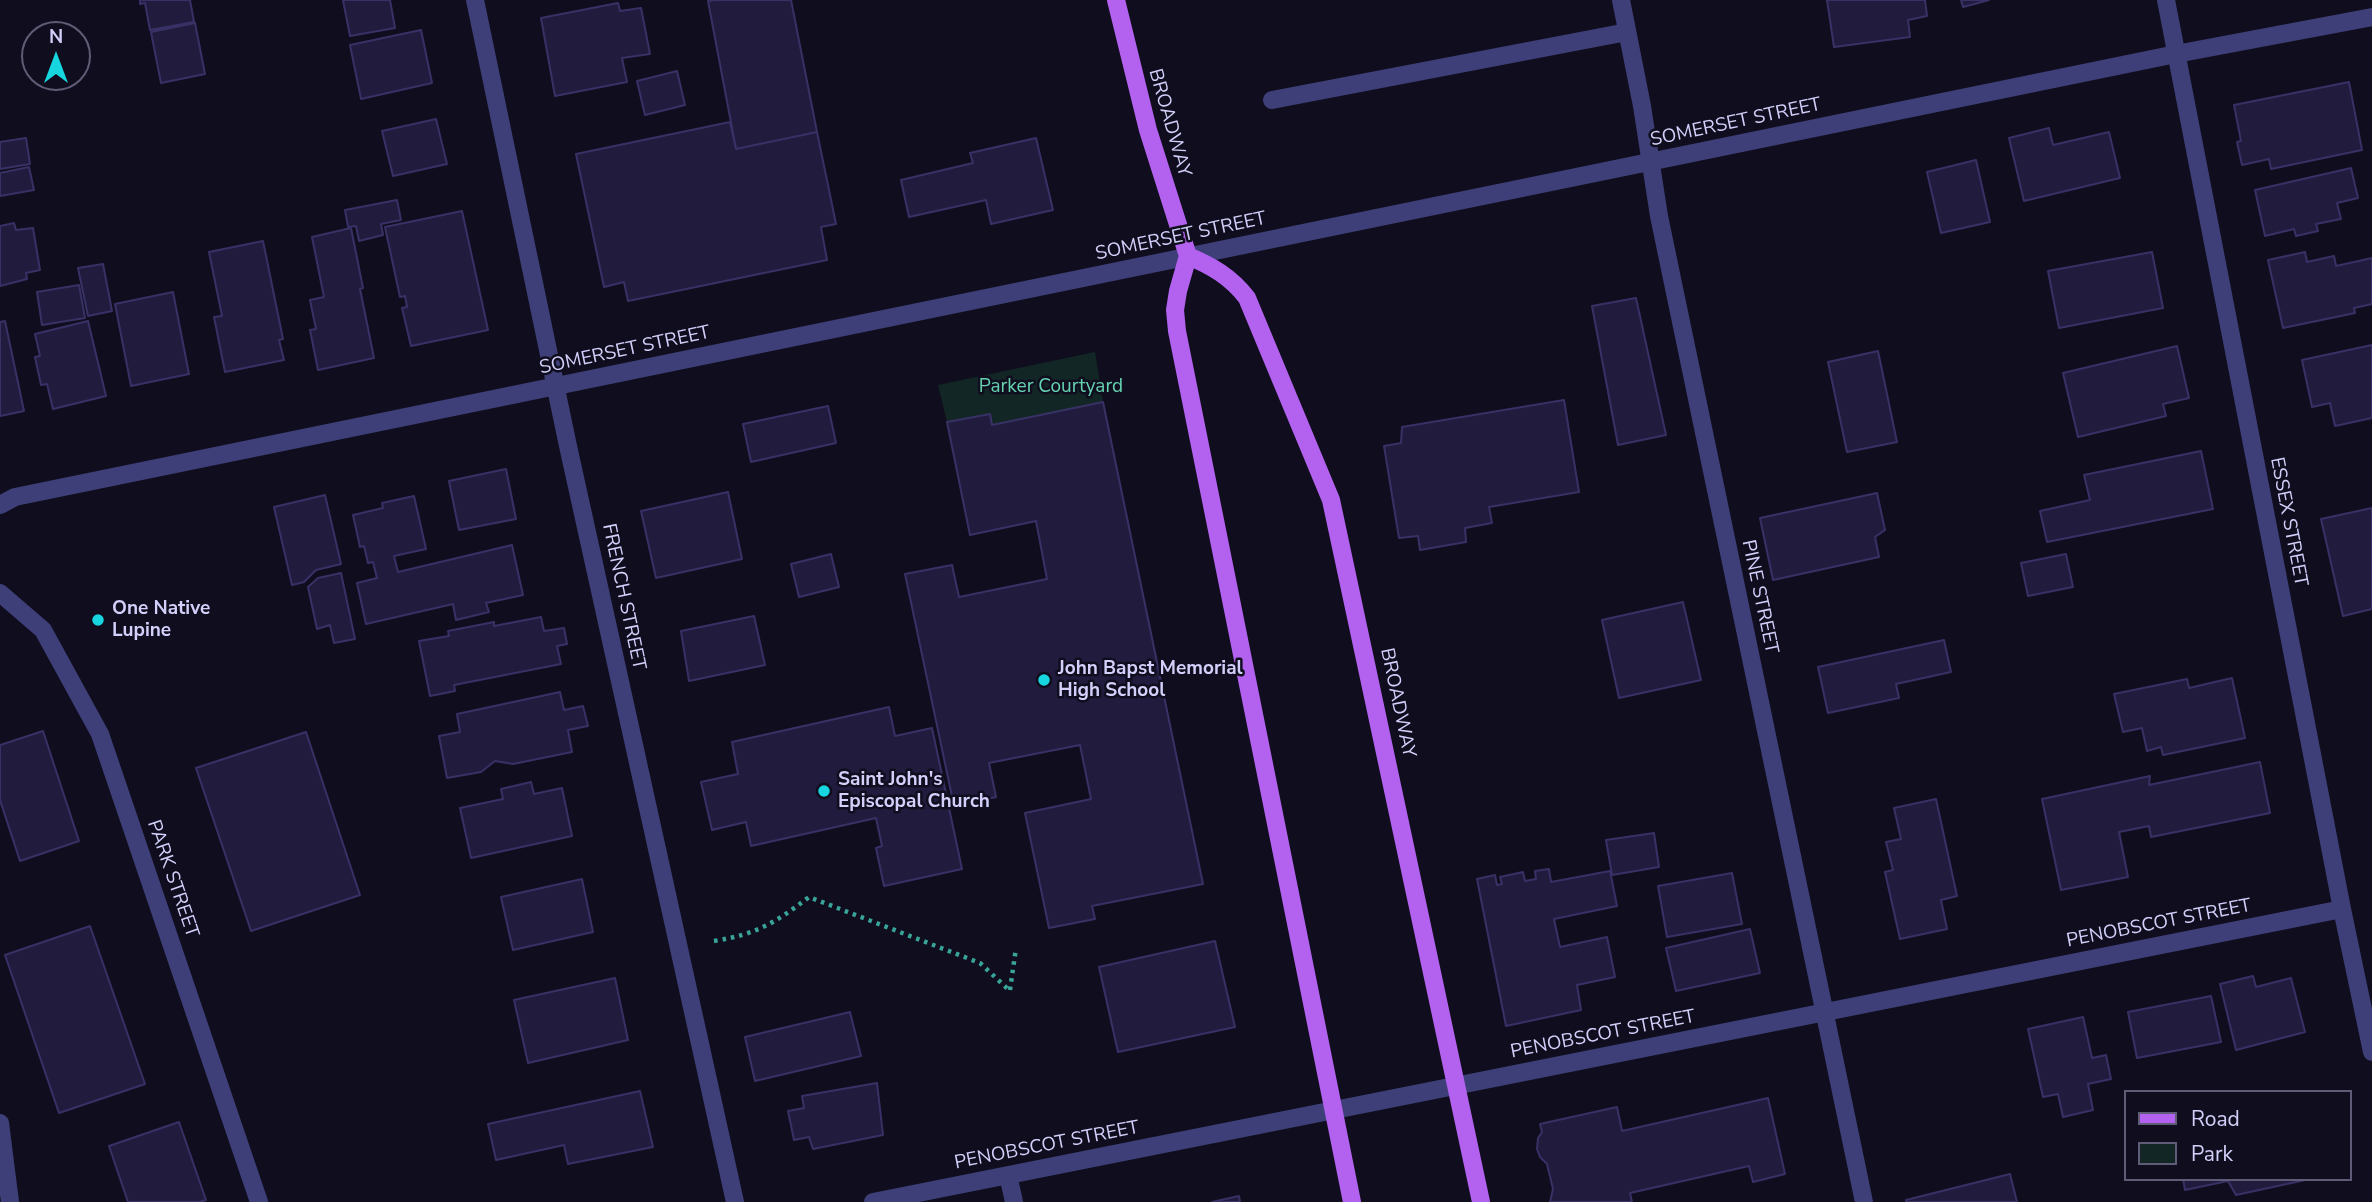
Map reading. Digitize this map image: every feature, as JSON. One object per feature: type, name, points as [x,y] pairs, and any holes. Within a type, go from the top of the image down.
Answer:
[{"type":"main road","name":"BROADWAY","points":[[1116,0],[1148,130],[1188,256],[1224,274],[1247,298],[1331,500],[1481,1202]]},
{"type":"main road","points":[[1188,256],[1175,310],[1177,331],[1352,1202]]},
{"type":"street","name":"FRENCH STREET","points":[[475,0],[555,386],[735,1202]]},
{"type":"street","name":"PINE STREET","points":[[1621,0],[1661,226],[1864,1202]]},
{"type":"street","name":"ESSEX STREET","points":[[2166,0],[2372,1052]]},
{"type":"street","name":"SOMERSET STREET","points":[[0,505],[15,497],[2176,54],[2372,17]]},
{"type":"street","points":[[1272,100],[1627,32]]},
{"type":"street","name":"PARK STREET","points":[[0,596],[43,630],[100,734],[259,1202]]},
{"type":"street","name":"PENOBSCOT STREET","points":[[873,1202],[930,1196],[1008,1175],[2342,909]]},
{"type":"street","points":[[0,1123],[10,1202]]},
{"type":"street","points":[[1008,1175],[1014,1202]]},
{"type":"path","points":[[714,941],[743,936],[777,921],[809,897],[980,963],[1010,991],[1016,948]]},
{"type":"green space","name":"Parker Courtyard","points":[[1095,352],[1103,402],[992,425],[990,414],[947,422],[938,385]]},
{"type":"building","points":[[140,0],[190,0],[194,22],[150,30],[145,3],[140,4]]},
{"type":"building","points":[[343,0],[390,0],[395,28],[350,36]]},
{"type":"building","points":[[791,0],[817,132],[736,149],[708,1]]},
{"type":"building","points":[[1827,0],[1925,0],[1927,16],[1908,20],[1910,37],[1834,47]]},
{"type":"building","points":[[1961,0],[1989,0],[1963,7]]},
{"type":"building","points":[[618,3],[620,11],[641,8],[650,54],[622,58],[627,82],[555,96],[541,18]]},
{"type":"building","points":[[195,23],[205,74],[161,83],[151,32]]},
{"type":"building","points":[[421,30],[432,83],[361,99],[350,45]]},
{"type":"building","points":[[677,71],[685,105],[645,115],[637,81]]},
{"type":"building","points":[[2349,82],[2362,150],[2271,169],[2269,159],[2242,165],[2237,142],[2241,141],[2234,105]]},
{"type":"building","points":[[436,119],[447,164],[393,176],[382,131]]},
{"type":"building","points":[[730,122],[736,149],[817,132],[836,224],[821,227],[827,260],[628,301],[624,282],[604,287],[576,154]]},
{"type":"building","points":[[2049,128],[2053,145],[2109,132],[2120,178],[2024,201],[2009,138]]},
{"type":"building","points":[[26,138],[30,164],[0,169],[0,142]]},
{"type":"building","points":[[1036,138],[1053,210],[991,224],[986,200],[909,217],[901,180],[973,163],[970,153]]},
{"type":"building","points":[[1976,160],[1990,222],[1941,233],[1927,172]]},
{"type":"building","points":[[29,167],[34,190],[0,196],[0,173]]},
{"type":"building","points":[[2351,168],[2358,198],[2337,203],[2341,219],[2316,224],[2318,231],[2296,236],[2294,229],[2265,236],[2255,190]]},
{"type":"building","points":[[397,200],[401,220],[381,224],[383,235],[359,241],[356,226],[348,227],[345,210]]},
{"type":"building","points":[[462,211],[488,330],[411,346],[402,308],[407,307],[405,296],[400,297],[385,227]]},
{"type":"building","points":[[14,223],[16,230],[33,228],[40,270],[26,273],[27,279],[0,286],[0,226]]},
{"type":"building","points":[[351,228],[374,358],[318,370],[310,330],[316,329],[310,300],[324,297],[312,237]]},
{"type":"building","points":[[263,241],[283,339],[279,340],[284,360],[225,372],[214,317],[222,316],[209,252]]},
{"type":"building","points":[[2152,252],[2163,308],[2059,328],[2048,271]]},
{"type":"building","points":[[2305,252],[2307,262],[2334,256],[2336,266],[2372,258],[2372,304],[2354,308],[2355,313],[2283,328],[2268,260]]},
{"type":"building","points":[[103,264],[112,311],[88,316],[78,268]]},
{"type":"building","points":[[79,285],[85,318],[42,325],[37,292]]},
{"type":"building","points":[[173,292],[189,374],[131,386],[115,304]]},
{"type":"building","points":[[1636,298],[1666,435],[1618,445],[1592,306]]},
{"type":"building","points":[[5,321],[24,411],[0,416],[0,322]]},
{"type":"building","points":[[88,321],[106,396],[53,409],[47,384],[41,385],[35,357],[40,356],[35,334]]},
{"type":"building","points":[[2372,345],[2372,418],[2335,426],[2330,403],[2312,407],[2302,360]]},
{"type":"building","points":[[2177,346],[2189,398],[2163,404],[2166,416],[2078,437],[2063,373]]},
{"type":"building","points":[[1878,351],[1897,442],[1847,452],[1828,362]]},
{"type":"building","points":[[1564,400],[1579,492],[1489,507],[1492,523],[1465,528],[1466,542],[1420,550],[1418,536],[1399,538],[1384,446],[1401,443],[1402,427]]},
{"type":"building","name":"John Bapst Memorial High School","points":[[1103,402],[1203,884],[1092,906],[1095,919],[1049,928],[1025,813],[1091,799],[1080,745],[989,763],[996,797],[954,806],[905,574],[952,565],[959,597],[1047,579],[1036,521],[970,535],[947,422],[990,414],[992,425]]},
{"type":"building","points":[[828,406],[836,443],[751,462],[743,424]]},
{"type":"building","points":[[2201,451],[2213,509],[2047,542],[2040,511],[2090,500],[2084,475]]},
{"type":"building","points":[[506,469],[516,519],[459,530],[449,481]]},
{"type":"building","points":[[728,492],[742,559],[656,578],[641,511]]},
{"type":"building","points":[[1877,493],[1885,530],[1875,537],[1879,557],[1773,580],[1760,518]]},
{"type":"building","points":[[325,495],[341,564],[316,570],[304,582],[292,585],[274,507]]},
{"type":"building","points":[[414,496],[426,549],[394,556],[398,572],[512,545],[523,595],[486,603],[489,612],[456,620],[453,604],[366,624],[357,583],[377,578],[373,562],[368,563],[364,546],[360,547],[353,515],[383,508],[382,503]]},
{"type":"building","points":[[2372,508],[2372,609],[2343,616],[2321,519]]},
{"type":"building","points":[[831,554],[839,587],[799,597],[791,564]]},
{"type":"building","points":[[2066,554],[2073,587],[2028,596],[2021,563]]},
{"type":"building","points":[[341,573],[355,639],[334,643],[330,625],[317,629],[308,587],[318,578]]},
{"type":"building","points":[[1683,602],[1701,680],[1619,698],[1602,620]]},
{"type":"building","points":[[754,616],[765,665],[689,681],[681,631]]},
{"type":"building","points":[[541,617],[544,631],[564,628],[567,644],[557,646],[561,664],[454,685],[455,691],[430,696],[419,641],[449,636],[448,631]]},
{"type":"building","points":[[1944,640],[1951,672],[1896,684],[1899,698],[1828,713],[1818,667]]},
{"type":"building","points":[[2232,678],[2245,738],[2163,755],[2161,747],[2147,751],[2142,728],[2123,732],[2114,694],[2187,679],[2189,688]]},
{"type":"building","points":[[560,692],[564,710],[583,706],[588,726],[568,730],[572,752],[513,764],[495,761],[481,772],[447,778],[439,736],[460,732],[457,714]]},
{"type":"building","name":"Saint John's Episcopal Church","points":[[889,707],[895,736],[932,728],[962,869],[884,886],[876,848],[882,846],[876,818],[751,846],[746,822],[712,830],[701,782],[738,774],[732,742]]},
{"type":"building","points":[[43,731],[79,841],[20,861],[0,800],[0,745]]},
{"type":"building","points":[[306,732],[360,895],[251,931],[196,768]]},
{"type":"building","points":[[2260,762],[2270,813],[2151,837],[2149,826],[2119,832],[2128,877],[2061,890],[2042,799],[2150,776],[2149,785]]},
{"type":"building","points":[[531,782],[534,794],[562,788],[572,836],[471,858],[460,808],[503,799],[501,789]]},
{"type":"building","points":[[1936,799],[1957,896],[1941,900],[1947,929],[1900,939],[1885,872],[1893,870],[1886,842],[1901,839],[1894,808]]},
{"type":"building","points":[[1654,833],[1659,867],[1612,875],[1606,840]]},
{"type":"building","points":[[1549,869],[1551,882],[1610,871],[1617,906],[1554,919],[1560,947],[1607,937],[1615,977],[1577,985],[1581,1010],[1506,1026],[1477,879],[1495,875],[1497,885],[1502,884],[1500,877],[1523,872],[1525,881],[1536,879],[1535,871]]},
{"type":"building","points":[[1732,873],[1742,924],[1667,937],[1658,886]]},
{"type":"building","points":[[582,879],[593,932],[513,950],[501,897]]},
{"type":"building","points":[[90,926],[145,1084],[59,1113],[5,955]]},
{"type":"building","points":[[1750,929],[1760,973],[1676,991],[1666,948]]},
{"type":"building","points":[[1215,941],[1235,1027],[1118,1052],[1099,967]]},
{"type":"building","points":[[2253,976],[2256,987],[2291,978],[2305,1032],[2236,1050],[2220,984]]},
{"type":"building","points":[[615,978],[628,1040],[528,1063],[514,1000]]},
{"type":"building","points":[[2211,996],[2221,1042],[2137,1058],[2128,1012]]},
{"type":"building","points":[[850,1012],[861,1056],[755,1081],[745,1037]]},
{"type":"building","points":[[2083,1017],[2092,1058],[2106,1055],[2111,1079],[2088,1084],[2093,1110],[2063,1117],[2058,1094],[2043,1097],[2028,1029]]},
{"type":"building","points":[[877,1083],[883,1135],[813,1149],[809,1137],[794,1140],[788,1111],[804,1108],[802,1096]]},
{"type":"building","points":[[640,1091],[653,1147],[568,1164],[564,1145],[496,1160],[488,1124]]},
{"type":"building","points":[[1768,1098],[1785,1174],[1753,1182],[1749,1166],[1630,1193],[1632,1202],[1550,1202],[1553,1189],[1547,1164],[1537,1149],[1538,1138],[1542,1132],[1540,1124],[1617,1107],[1622,1131]]},
{"type":"building","points":[[179,1122],[206,1200],[128,1202],[109,1146]]},
{"type":"building","points":[[2010,1174],[2017,1202],[1906,1202],[1906,1200]]},
{"type":"building","points":[[2183,1181],[2228,1181],[2185,1190]]},
{"type":"building","points":[[2228,1181],[2301,1181],[2236,1195]]},
{"type":"building","points":[[1239,1196],[1240,1202],[1212,1202]]},
{"type":"place","name":"One Native Lupine","points":[[98,620]]},
{"type":"place","name":"John Bapst Memorial High School","points":[[1044,680]]},
{"type":"place","name":"Saint John's Episcopal Church","points":[[824,791]]}]
